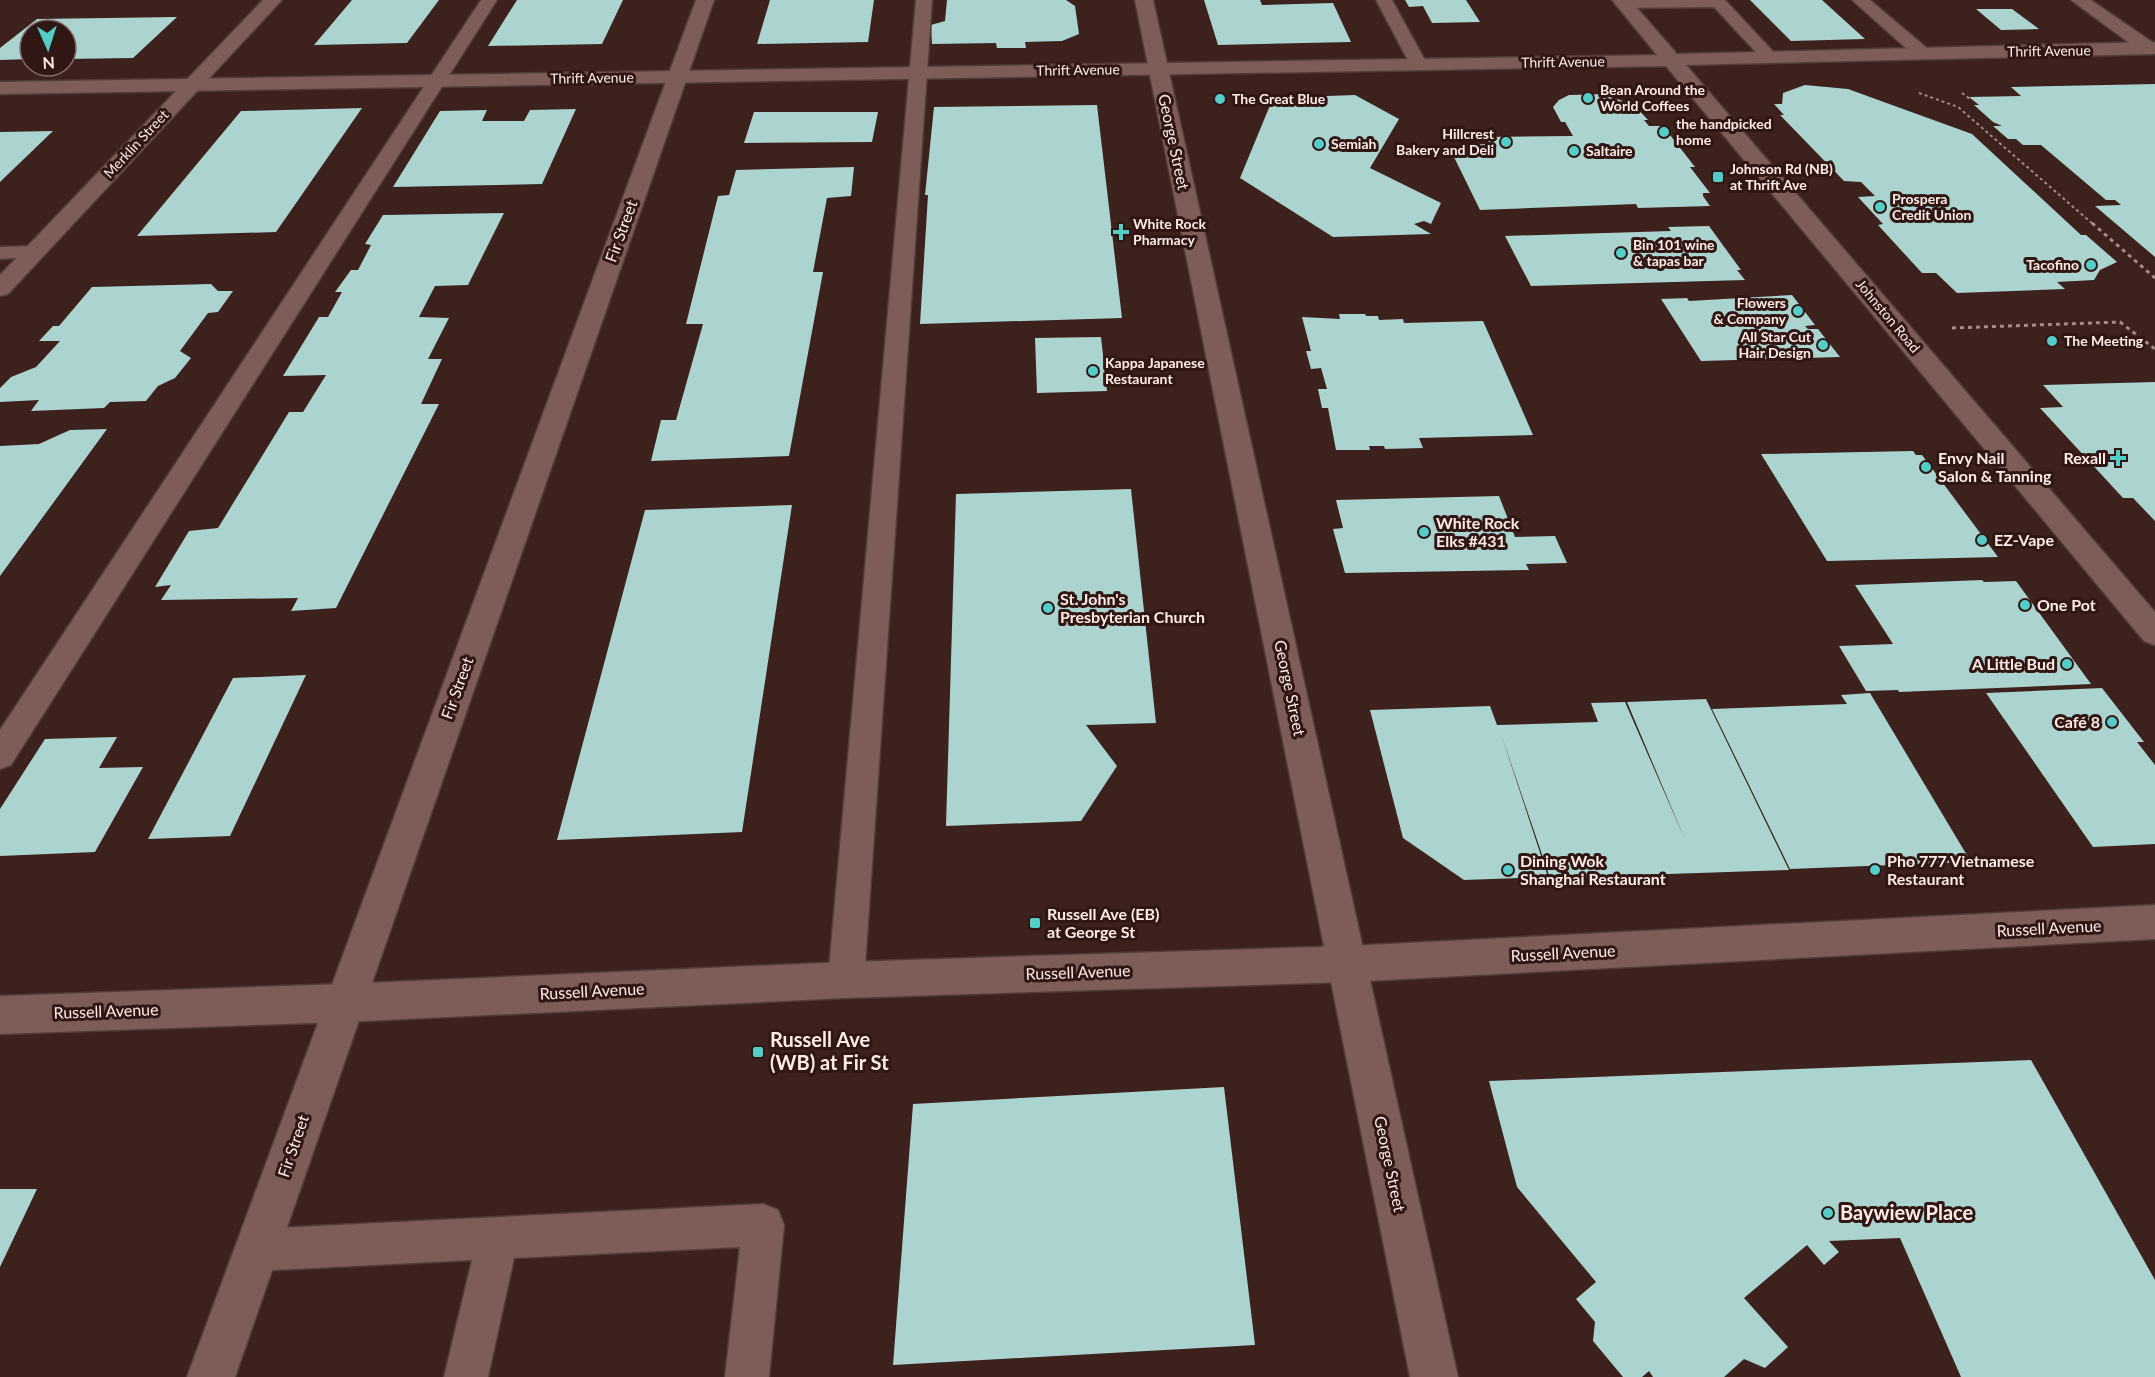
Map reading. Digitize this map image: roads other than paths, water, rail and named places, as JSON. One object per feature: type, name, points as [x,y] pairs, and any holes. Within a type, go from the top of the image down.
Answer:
[{"type":"street","name":"Merklin Street","points":[[0,289],[191,84],[273,0]]},
{"type":"street","name":"Fir Street","points":[[211,1377],[343,1003],[705,0]]},
{"type":"street","name":"George Street","points":[[1143,0],[1434,1377]]},
{"type":"street","points":[[2080,0],[2152,49]]},
{"type":"street","name":"Johnston Road","points":[[1622,2],[2155,633]]},
{"type":"street","name":"Thrift Avenue","points":[[0,88],[1673,60],[2152,49]]},
{"type":"street","name":"Russell Avenue","points":[[0,1015],[343,1003],[846,980],[1348,964],[2155,922]]},
{"type":"lane","points":[[0,756],[489,0]]},
{"type":"lane","points":[[846,980],[924,0]]},
{"type":"lane","points":[[1384,0],[1418,64]]},
{"type":"lane","points":[[1860,0],[1923,54]]},
{"type":"lane","points":[[1622,2],[1718,2],[1770,58]]},
{"type":"lane","points":[[0,253],[34,252]]},
{"type":"lane","points":[[256,1250],[763,1225],[747,1377]]},
{"type":"lane","points":[[466,1377],[498,1238]]},
{"type":"place","name":"Bean Around the World Coffees","points":[[1588,98]]},
{"type":"place","name":"The Great Blue","points":[[1220,99]]},
{"type":"place","name":"the handpicked home","points":[[1664,132]]},
{"type":"place","name":"Hillcrest Bakery and Deli","points":[[1506,142]]},
{"type":"place","name":"Semiah","points":[[1319,144]]},
{"type":"place","name":"Saltaire","points":[[1574,151]]},
{"type":"place","name":"Johnson Rd (NB) at Thrift Ave","points":[[1718,177]]},
{"type":"place","name":"Prospera Credit Union","points":[[1880,207]]},
{"type":"place","name":"White Rock Pharmacy","points":[[1121,232]]},
{"type":"place","name":"Bin 101 wine & tapas bar","points":[[1621,253]]},
{"type":"place","name":"Tacofino","points":[[2091,265]]},
{"type":"place","name":"Flowers & Company","points":[[1798,311]]},
{"type":"place","name":"The Meeting","points":[[2052,341]]},
{"type":"place","name":"All Star Cut Hair Design","points":[[1823,345]]},
{"type":"place","name":"Kappa Japanese Restaurant","points":[[1093,371]]},
{"type":"place","name":"Rexall","points":[[2118,458]]},
{"type":"place","name":"Envy Nail Salon & Tanning","points":[[1926,467]]},
{"type":"place","name":"White Rock Elks #431","points":[[1424,532]]},
{"type":"place","name":"EZ-Vape","points":[[1982,540]]},
{"type":"place","name":"One Pot","points":[[2025,605]]},
{"type":"place","name":"St. John's Presbyterian Church","points":[[1048,608]]},
{"type":"place","name":"A Little Bud","points":[[2067,664]]},
{"type":"place","name":"Café 8","points":[[2112,722]]},
{"type":"place","name":"Dining Wok Shanghai Restaurant","points":[[1508,870]]},
{"type":"place","name":"Pho 777 Vietnamese Restaurant","points":[[1875,870]]},
{"type":"place","name":"Russell Ave (EB) at George St","points":[[1035,923]]},
{"type":"place","name":"Russell Ave (WB) at Fir St","points":[[758,1052]]},
{"type":"place","name":"Baywiew Place","points":[[1828,1213]]}]
